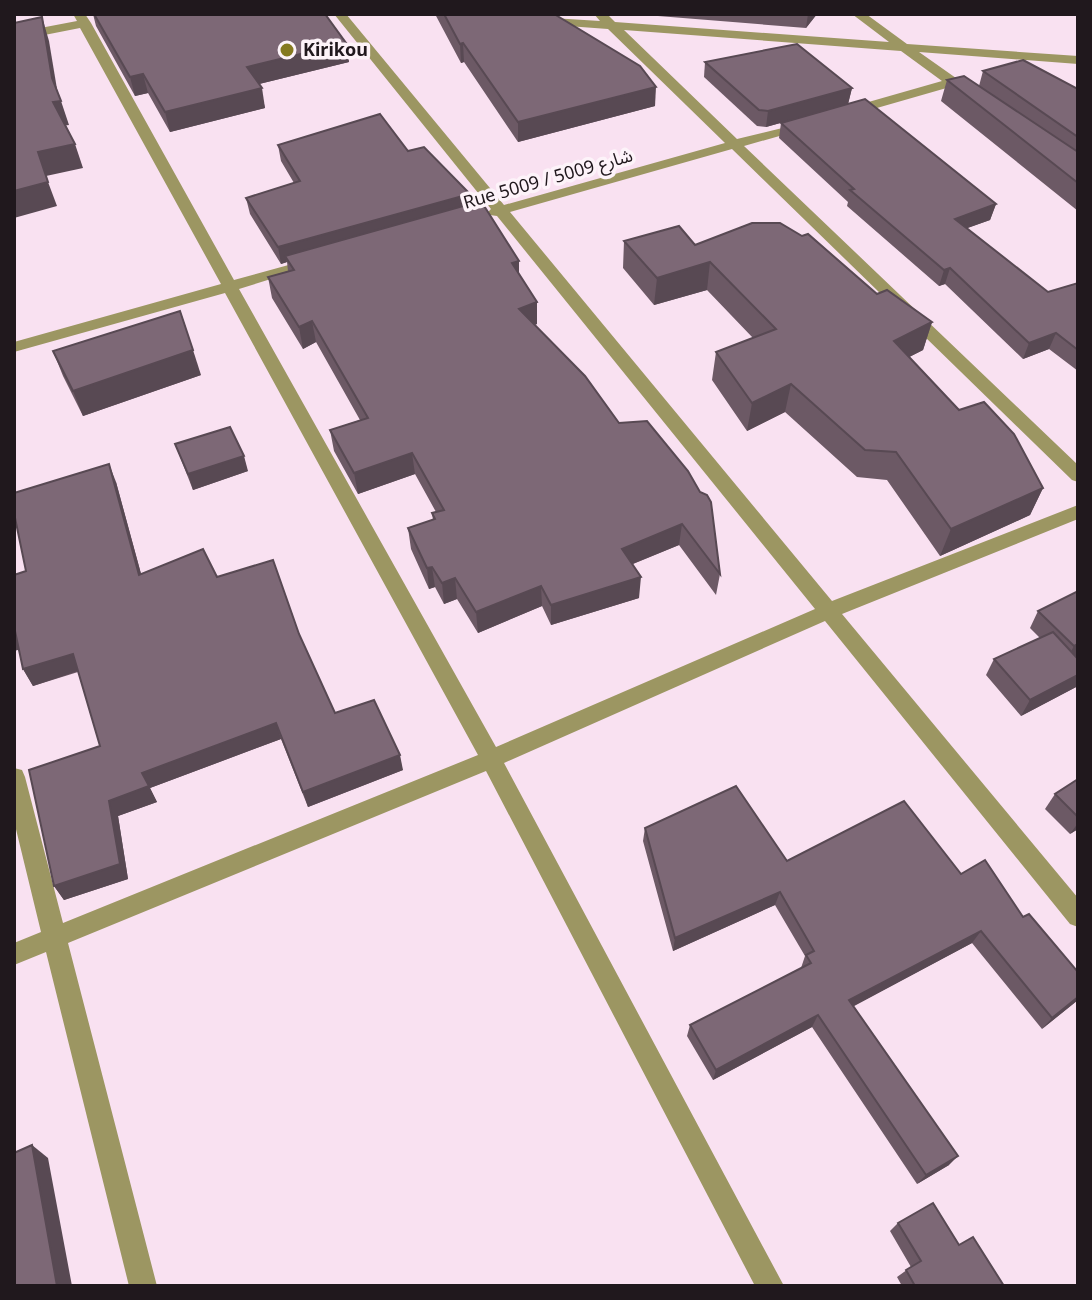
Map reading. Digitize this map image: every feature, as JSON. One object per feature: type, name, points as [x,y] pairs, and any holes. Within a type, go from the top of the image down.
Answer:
[{"type":"street","points":[[340,14],[831,610],[1078,916]]},
{"type":"street","points":[[600,14],[1078,476]]},
{"type":"street","points":[[858,14],[900,45]]},
{"type":"street","points":[[14,37],[82,18],[491,759],[770,1286]]},
{"type":"street","points":[[519,18],[1078,60]]},
{"type":"street","name":"Rue 5009 / شارع 5009","points":[[473,219],[829,118],[958,86],[900,45]]},
{"type":"street","points":[[14,347],[336,257]]},
{"type":"street","points":[[14,954],[491,759],[831,610],[1078,512]]},
{"type":"street","points":[[14,777],[143,1286]]},
{"type":"building","points":[[94,14],[325,14],[346,43],[247,67],[262,88],[165,112],[143,74],[130,77]]},
{"type":"building","points":[[444,14],[554,14],[640,66],[656,87],[518,122],[463,43],[460,44]]},
{"type":"building","points":[[42,17],[52,78],[61,101],[53,102],[75,144],[38,152],[48,182],[14,191],[14,23]]},
{"type":"building","points":[[797,44],[852,88],[768,111],[759,110],[705,62]]},
{"type":"building","points":[[1023,60],[1078,89],[1078,137],[983,71]]},
{"type":"building","points":[[964,76],[1078,152],[1078,183],[947,80]]},
{"type":"building","points":[[865,99],[996,204],[955,219],[1048,292],[1078,283],[1078,350],[1056,333],[1029,343],[950,268],[944,270],[850,190],[854,189],[781,123]]},
{"type":"building","points":[[380,114],[408,151],[424,147],[470,194],[278,247],[246,198],[300,181],[278,145]]},
{"type":"building","points":[[481,201],[519,261],[512,263],[537,302],[519,309],[585,376],[619,423],[647,421],[688,471],[700,492],[707,495],[711,502],[720,574],[682,524],[622,549],[641,577],[551,605],[541,586],[476,612],[455,578],[442,583],[432,567],[427,568],[408,528],[435,519],[432,513],[444,510],[412,453],[354,473],[330,430],[368,418],[312,321],[299,327],[268,277],[294,270],[285,256]]},
{"type":"building","points":[[752,223],[780,223],[802,236],[808,234],[877,294],[887,290],[932,322],[894,341],[959,410],[984,402],[1014,434],[1043,488],[951,529],[896,452],[865,450],[791,384],[752,403],[716,352],[776,329],[710,262],[657,278],[624,241],[679,226],[695,245]]},
{"type":"building","points":[[180,311],[193,350],[73,391],[53,351]]},
{"type":"building","points":[[230,427],[244,456],[188,474],[175,444]]},
{"type":"building","points":[[109,464],[139,575],[203,549],[217,577],[273,560],[299,634],[335,713],[374,700],[400,755],[303,792],[276,723],[142,773],[149,786],[109,801],[120,864],[54,886],[29,770],[100,746],[73,654],[23,669],[14,631],[14,575],[26,571],[14,513],[14,493]]},
{"type":"building","points":[[1078,591],[1078,644],[1074,646],[1038,611]]},
{"type":"building","points":[[1053,632],[1078,659],[1078,675],[1030,700],[994,659]]},
{"type":"building","points":[[1078,779],[1078,817],[1055,794]]},
{"type":"building","points":[[736,786],[787,861],[904,801],[961,874],[985,860],[1023,917],[1029,914],[1078,972],[1078,997],[1052,1018],[981,931],[849,1000],[958,1156],[926,1175],[818,1015],[716,1070],[690,1025],[811,963],[806,955],[814,951],[780,892],[675,938],[645,828]]},
{"type":"building","points":[[32,1145],[57,1286],[14,1286],[14,1153]]},
{"type":"building","points":[[933,1203],[959,1245],[973,1237],[1004,1286],[915,1286],[906,1270],[921,1261],[898,1223]]},
{"type":"place","name":"Kirikou","points":[[287,50]]}]
